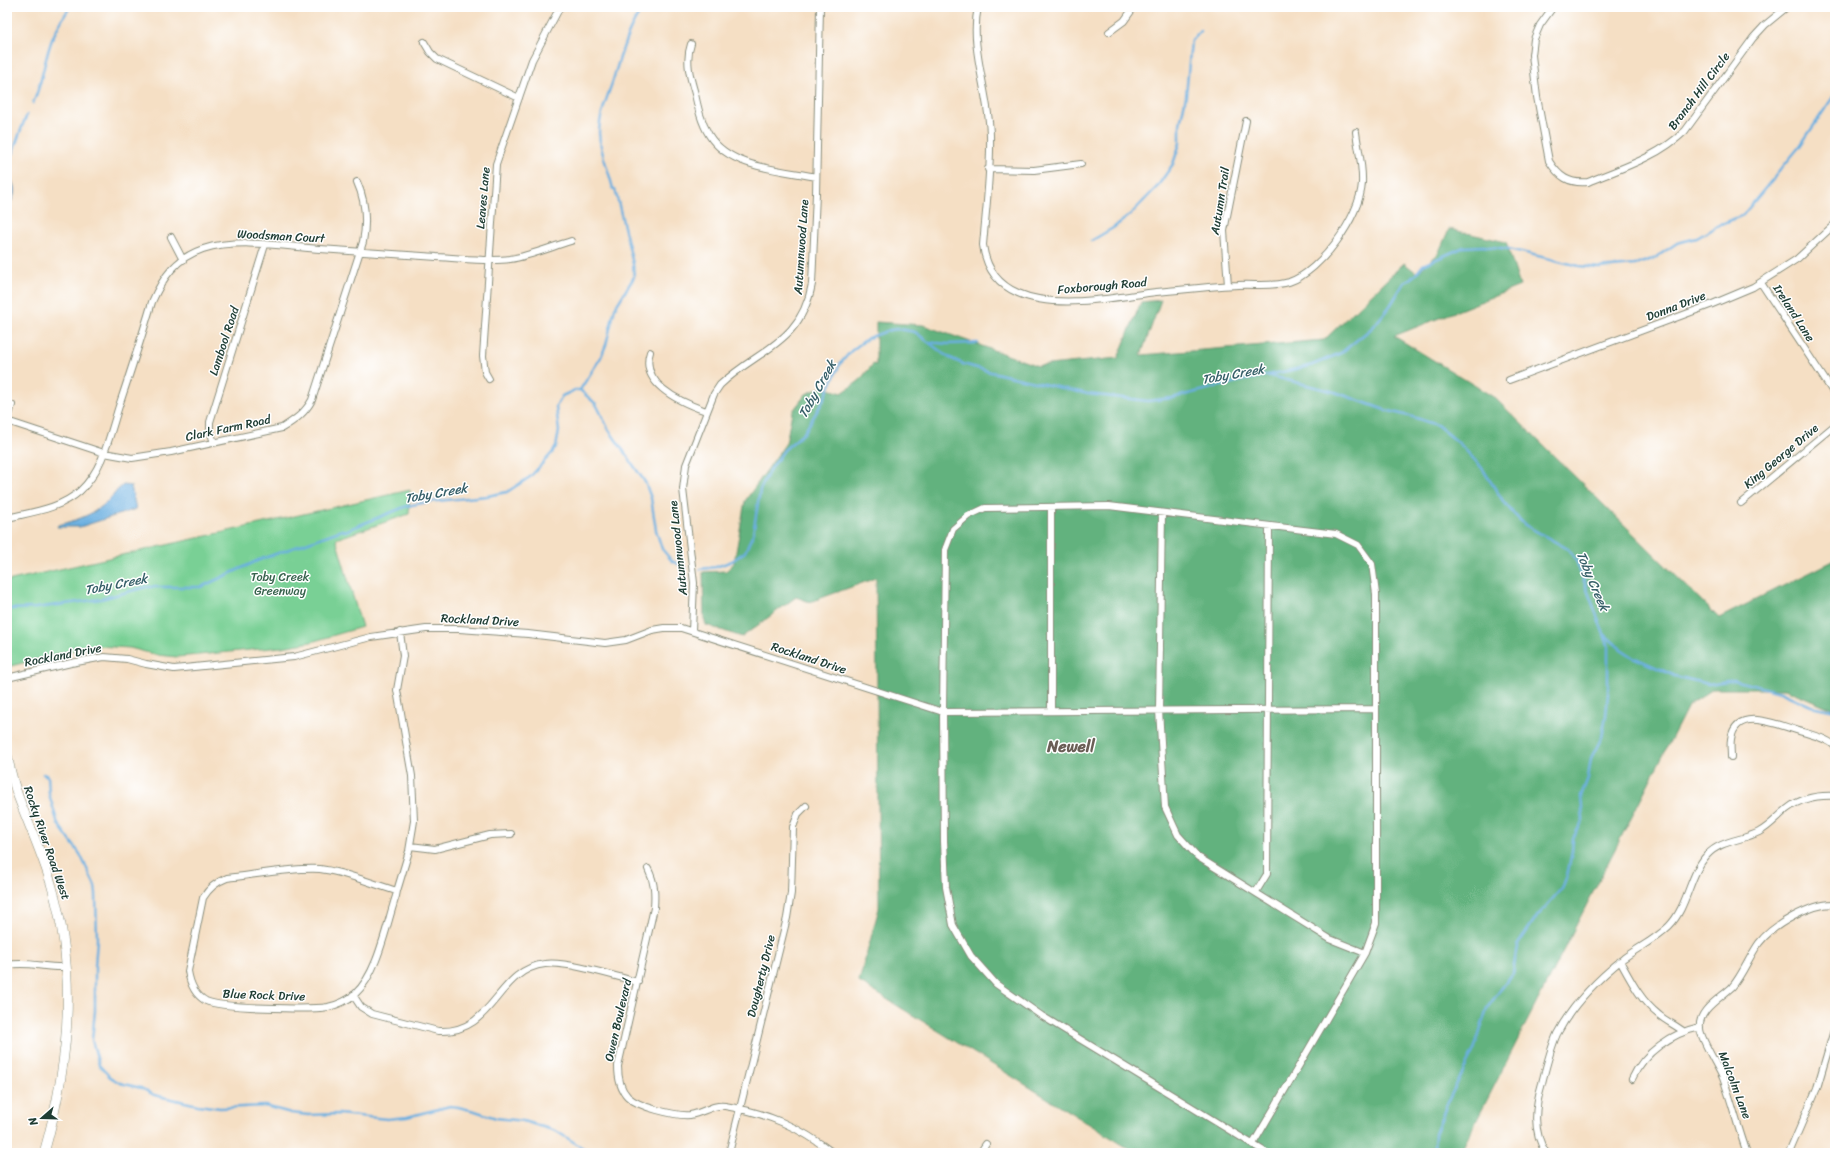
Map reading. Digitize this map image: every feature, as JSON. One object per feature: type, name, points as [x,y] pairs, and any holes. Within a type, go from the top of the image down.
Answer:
[{"type":"street","name":"Leaves Lane","points":[[489,379],[485,372],[483,356],[496,164],[537,49],[560,7]]},
{"type":"street","name":"Autumnwood Lane","points":[[692,631],[694,583],[683,489],[686,465],[706,411],[720,385],[790,332],[807,306],[812,284],[820,7]]},
{"type":"street","points":[[970,7],[978,8]]},
{"type":"street","points":[[1109,32],[1124,21],[1134,7]]},
{"type":"street","name":"Branch Hill Circle","points":[[1553,7],[1540,25],[1533,45],[1532,56],[1537,97],[1549,161],[1554,170],[1562,178],[1572,182],[1582,183],[1588,182],[1649,157],[1675,141],[1685,132],[1754,38],[1765,25],[1787,7]]},
{"type":"street","name":"Foxborough Road","points":[[978,8],[976,42],[985,86],[990,135],[983,245],[984,256],[988,266],[1000,282],[1018,293],[1046,301],[1068,301],[1228,285],[1278,284],[1293,280],[1307,272],[1335,243],[1348,224],[1360,196],[1362,174],[1356,132]]},
{"type":"street","points":[[424,42],[430,52],[437,59],[519,98]]},
{"type":"street","points":[[691,44],[688,51],[688,64],[703,124],[712,140],[732,156],[744,162],[816,177]]},
{"type":"street","name":"Autumn Trail","points":[[1228,285],[1224,231],[1246,121]]},
{"type":"street","points":[[988,168],[1034,170],[1081,164]]},
{"type":"street","name":"Clark Farm Road","points":[[7,421],[104,453],[120,457],[141,458],[282,428],[307,410],[312,400],[360,252],[365,231],[366,215],[364,202],[357,182]]},
{"type":"street","name":"Donna Drive","points":[[1509,380],[1710,305],[1761,283],[1797,260],[1835,224]]},
{"type":"street","points":[[171,236],[183,260]]},
{"type":"street","name":"Woodsman Court","points":[[7,518],[52,507],[67,500],[80,491],[92,477],[104,453],[152,302],[161,281],[171,269],[201,250],[214,246],[240,243],[360,252],[489,259],[519,257],[571,241]]},
{"type":"street","name":"Lambool Road","points":[[214,443],[210,430],[210,422],[265,245]]},
{"type":"street","name":"Ireland Lane","points":[[1761,283],[1835,395]]},
{"type":"street","points":[[650,352],[648,360],[649,370],[664,390],[685,403],[706,411]]},
{"type":"street","points":[[7,421],[12,405]]},
{"type":"street","name":"King George Drive","points":[[1741,503],[1835,426]]},
{"type":"street","points":[[1253,1144],[1365,953],[1376,923],[1376,594],[1372,564],[1358,545],[1336,534],[1269,527],[1109,506],[985,508],[968,516],[953,529],[945,550],[943,712],[946,886],[953,925],[971,956],[996,984],[1042,1016],[1266,1153]]},
{"type":"street","points":[[1051,507],[1051,711]]},
{"type":"street","points":[[1162,513],[1159,710],[1165,807],[1178,835],[1198,858],[1256,892],[1330,939],[1365,953]]},
{"type":"street","points":[[1256,892],[1266,874],[1269,527]]},
{"type":"street","name":"Rockland Drive","points":[[7,678],[71,662],[104,658],[128,659],[150,666],[174,669],[294,657],[351,642],[400,632],[426,629],[459,629],[528,634],[605,643],[626,640],[652,630],[681,628],[943,712],[1375,709]]},
{"type":"street","name":"Blue Rock Drive","points":[[397,891],[335,872],[312,869],[227,878],[212,887],[203,898],[188,971],[189,980],[193,989],[202,998],[220,1005],[324,1008],[342,1002],[353,995],[361,988],[372,972],[397,891],[410,846],[414,821],[412,776],[397,690],[403,656],[400,632]]},
{"type":"street","points":[[1731,757],[1733,731],[1739,724],[1748,719],[1754,719],[1785,727],[1825,740],[1835,746]]},
{"type":"street","name":"Rocky River Road West","points":[[7,755],[17,795],[34,834],[56,903],[63,939],[67,1017],[65,1055],[59,1097],[44,1153]]},
{"type":"street","points":[[1546,1153],[1540,1142],[1537,1131],[1537,1098],[1554,1042],[1565,1020],[1574,1008],[1620,961],[1657,936],[1674,920],[1700,865],[1706,855],[1714,848],[1724,843],[1758,832],[1771,824],[1786,810],[1802,800],[1820,796],[1835,796]]},
{"type":"street","name":"Dougherty Drive","points":[[729,1153],[786,918],[792,880],[793,827],[798,814],[806,806]]},
{"type":"street","points":[[410,846],[435,849],[490,835],[511,834]]},
{"type":"street","name":"Owen Boulevard","points":[[648,870],[652,878],[655,892],[654,908],[618,1066],[620,1084],[626,1095],[638,1105],[679,1115],[696,1114],[717,1106],[740,1109],[784,1122],[801,1130],[833,1153]]},
{"type":"street","points":[[1632,1079],[1643,1061],[1669,1039],[1683,1031],[1700,1026],[1704,1014],[1739,978],[1751,955],[1764,938],[1781,924],[1804,912],[1821,905],[1835,904]]},
{"type":"street","points":[[1620,961],[1637,990],[1650,1007],[1660,1016],[1683,1031]]},
{"type":"street","points":[[7,965],[31,963],[65,967]]},
{"type":"street","points":[[353,995],[361,1007],[372,1014],[438,1031],[448,1031],[464,1028],[479,1018],[515,977],[524,970],[537,965],[559,964],[638,982]]},
{"type":"street","name":"Malcolm Lane","points":[[1700,1026],[1731,1100],[1747,1153]]},
{"type":"street","points":[[1789,1153],[1817,1088],[1835,1027]]},
{"type":"street","points":[[980,1153],[986,1144]]},
{"type":"green space","points":[[1449,229],[1506,242],[1520,286],[1394,336],[1495,398],[1719,618],[1835,560],[1835,710],[1785,689],[1713,689],[1688,706],[1460,1153],[1136,1153],[859,982],[879,908],[876,578],[810,602],[796,597],[742,637],[706,625],[704,619],[703,572],[726,571],[734,563],[745,501],[786,443],[792,412],[806,394],[822,387],[842,393],[859,381],[873,364],[876,365],[876,322],[923,325],[1038,366],[1118,358],[1141,302],[1161,300],[1141,355],[1324,340],[1404,263],[1417,273],[1438,254]]},
{"type":"green space","name":"Toby Creek Greenway","points":[[410,490],[409,514],[336,539],[362,627],[311,642],[282,647],[177,657],[157,655],[130,648],[98,646],[69,651],[7,667],[7,581]]},
{"type":"water","points":[[7,173],[14,186],[14,194],[11,203],[7,207]]},
{"type":"water","points":[[123,485],[131,486],[136,509],[80,527],[57,527],[58,525],[95,511],[108,501]]},
{"type":"waterway","points":[[33,103],[53,37],[70,7]]},
{"type":"waterway","points":[[580,390],[601,357],[606,345],[615,308],[634,277],[633,264],[615,189],[613,189],[603,154],[599,126],[625,42],[633,24],[644,7]]},
{"type":"waterway","points":[[1091,241],[1113,228],[1130,215],[1157,187],[1173,164],[1180,143],[1180,124],[1186,96],[1191,41],[1200,31]]},
{"type":"waterway","name":"Toby Creek","points":[[700,569],[716,567],[732,561],[745,552],[753,534],[760,490],[768,473],[784,450],[804,433],[823,401],[840,364],[851,351],[868,338],[890,330],[899,329],[915,332],[948,357],[963,364],[991,372],[1088,394],[1148,401],[1172,398],[1240,381],[1310,366],[1341,353],[1373,327],[1390,306],[1404,283],[1415,275],[1423,265],[1464,247],[1483,246],[1509,249],[1579,266],[1599,268],[1635,265],[1655,258],[1677,243],[1697,238],[1717,226],[1743,215],[1800,146],[1835,94]]},
{"type":"waterway","points":[[7,164],[27,115]]},
{"type":"waterway","points":[[928,342],[948,344],[978,343]]},
{"type":"waterway","points":[[1267,375],[1335,392],[1385,410],[1437,425],[1459,443],[1482,468],[1503,501],[1525,525],[1568,549],[1576,560],[1608,645],[1608,693],[1606,716],[1602,737],[1591,758],[1588,778],[1581,796],[1583,820],[1573,838],[1567,876],[1562,888],[1535,919],[1517,946],[1513,973],[1487,1008],[1474,1050],[1449,1099],[1435,1134],[1434,1148],[1436,1153]]},
{"type":"waterway","name":"Toby Creek","points":[[7,609],[36,608],[101,599],[146,587],[201,587],[259,560],[342,530],[345,531],[407,506],[507,492],[530,477],[552,453],[556,447],[559,431],[556,407],[562,396],[575,390],[580,390],[596,404],[609,430],[645,482],[651,498],[656,530],[662,549],[672,561],[686,568]]},
{"type":"waterway","name":"Toby Creek","points":[[1604,634],[1633,657],[1675,676],[1708,684],[1734,680],[1780,692],[1811,706],[1835,711]]},
{"type":"waterway","points":[[43,774],[48,776],[49,794],[58,824],[80,854],[95,886],[97,940],[95,966],[95,1011],[92,1040],[99,1065],[110,1077],[120,1083],[141,1088],[154,1095],[198,1105],[220,1108],[265,1106],[291,1113],[308,1115],[339,1114],[387,1119],[407,1117],[450,1106],[458,1107],[496,1118],[523,1121],[556,1131],[591,1153]]},
{"type":"district","name":"Newell","points":[[1071,746]]}]
